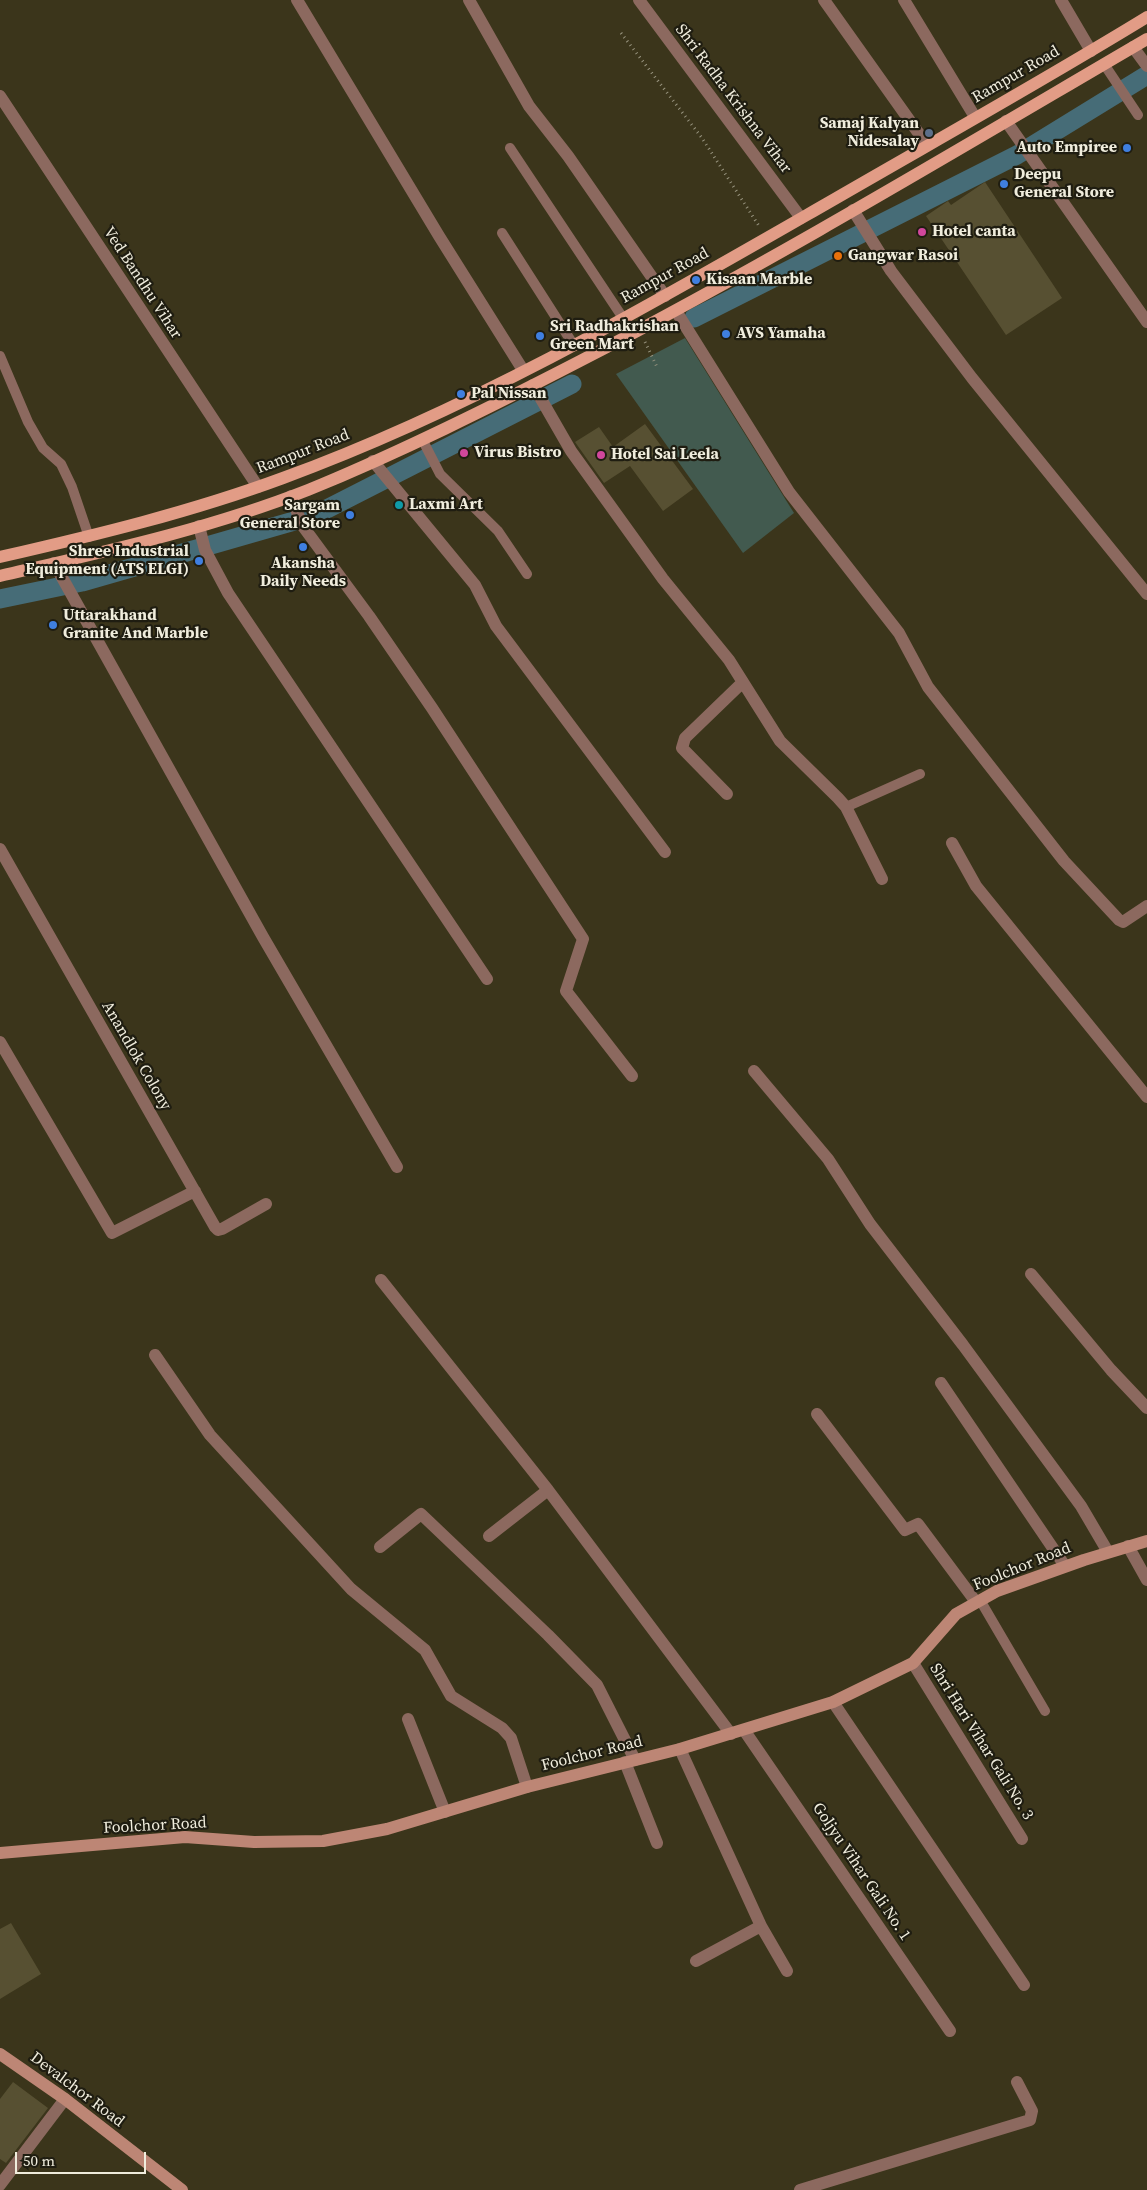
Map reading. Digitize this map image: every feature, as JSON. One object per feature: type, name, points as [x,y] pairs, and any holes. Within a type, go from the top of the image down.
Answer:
[{"type":"main road","name":"Rampur Road","points":[[0,557],[89,537],[192,509],[258,487],[367,445],[523,370],[665,296],[767,239],[1147,17]]},
{"type":"main road","points":[[0,576],[199,526],[291,496],[473,417],[539,396],[639,330],[854,210],[1147,39]]},
{"type":"street","points":[[297,0],[439,236],[523,370]]},
{"type":"street","points":[[469,0],[529,106],[568,156],[665,296]]},
{"type":"street","name":"Shri Radha Krishna Vihar","points":[[638,0],[801,218]]},
{"type":"street","points":[[824,0],[927,145]]},
{"type":"street","points":[[904,0],[975,117]]},
{"type":"street","points":[[1061,0],[1091,51]]},
{"type":"street","points":[[1133,47],[1145,64]]},
{"type":"street","name":"Ved Bandhu Vihar","points":[[0,96],[258,487]]},
{"type":"street","points":[[1006,121],[1147,322]]},
{"type":"street","points":[[854,210],[891,271],[972,378],[1147,594]]},
{"type":"street","points":[[676,311],[789,492],[899,633],[928,687],[954,723],[1064,861],[1118,920],[1123,922],[1147,906]]},
{"type":"street","points":[[539,396],[571,451],[663,580],[729,660],[780,741],[846,807],[882,879]]},
{"type":"street","points":[[373,461],[475,585],[496,626],[665,852]]},
{"type":"street","points":[[291,496],[300,519],[432,708],[584,939],[566,991],[632,1076]]},
{"type":"street","points":[[199,526],[204,545],[228,593],[487,979]]},
{"type":"street","points":[[54,563],[150,737],[397,1167]]},
{"type":"street","points":[[727,794],[682,748],[685,738],[743,682]]},
{"type":"street","points":[[952,843],[976,886],[1147,1097]]},
{"type":"street","name":"Anandlok Colony","points":[[0,849],[218,1230],[266,1204]]},
{"type":"street","points":[[0,1042],[112,1234],[195,1191]]},
{"type":"street","points":[[754,1072],[828,1159],[870,1224],[1081,1506],[1108,1552]]},
{"type":"street","points":[[1031,1274],[1111,1370],[1147,1408]]},
{"type":"street","points":[[381,1280],[548,1490],[731,1734]]},
{"type":"street","points":[[155,1355],[210,1435],[351,1589],[424,1650],[451,1696],[502,1728],[510,1738],[527,1787]]},
{"type":"street","points":[[941,1384],[1065,1566]]},
{"type":"street","points":[[817,1414],[905,1530],[918,1524],[978,1601]]},
{"type":"street","points":[[490,1536],[548,1490]]},
{"type":"street","points":[[380,1547],[421,1514],[597,1685],[630,1761],[657,1843]]},
{"type":"street","name":"Foolchor Road","points":[[0,1853],[185,1837],[254,1842],[323,1841],[387,1829],[527,1787],[731,1734],[833,1702],[913,1663],[956,1614],[997,1591],[1065,1566],[1147,1540]]},
{"type":"street","points":[[1128,1546],[1147,1580]]},
{"type":"street","name":"Shri Hari Vihar Gali No. 3","points":[[913,1663],[1022,1839]]},
{"type":"street","points":[[833,1702],[1024,1985]]},
{"type":"street","points":[[408,1719],[445,1812]]},
{"type":"street","name":"Goljyu Vihar Gali No. 1","points":[[744,1730],[950,2032]]},
{"type":"street","points":[[680,1748],[761,1926],[787,1971]]},
{"type":"street","points":[[696,1961],[761,1926]]},
{"type":"street","name":"Devalchor Road","points":[[0,2054],[65,2099],[182,2190]]},
{"type":"street","points":[[800,2190],[1030,2120],[1032,2111],[1017,2082]]},
{"type":"street","points":[[0,2185],[65,2099]]},
{"type":"lane","points":[[1104,64],[1138,115]]},
{"type":"lane","points":[[510,148],[623,318]]},
{"type":"lane","points":[[502,233],[573,344]]},
{"type":"lane","points":[[0,356],[28,422],[43,448],[61,464],[72,487],[89,537]]},
{"type":"lane","points":[[422,439],[440,474],[498,531],[528,574]]},
{"type":"lane","points":[[846,807],[920,774]]},
{"type":"lane","points":[[978,1601],[1045,1711]]},
{"type":"path","points":[[621,33],[702,138],[743,198],[767,239]]},
{"type":"path","points":[[639,330],[656,367]]},
{"type":"green space","points":[[685,338],[794,513],[743,553],[616,374]]},
{"type":"building","points":[[985,182],[1062,298],[1006,335],[926,216],[948,201],[951,205]]},
{"type":"building","points":[[645,424],[693,489],[663,511],[630,466],[604,483],[575,442],[599,427],[613,447]]},
{"type":"building","points":[[11,1923],[41,1974],[0,1999],[0,1929]]},
{"type":"building","points":[[13,2082],[48,2108],[6,2163],[0,2159],[0,2099]]},
{"type":"waterway","points":[[694,318],[1017,155],[1147,75]]},
{"type":"waterway","points":[[0,599],[82,582],[315,515],[572,384]]},
{"type":"place","name":"Samaj Kalyan Nidesalay","points":[[929,133]]},
{"type":"place","name":"Auto Empiree","points":[[1127,148]]},
{"type":"place","name":"Deepu General Store","points":[[1004,184]]},
{"type":"place","name":"Hotel canta","points":[[922,232]]},
{"type":"place","name":"Gangwar Rasoi","points":[[838,256]]},
{"type":"place","name":"Kisaan Marble","points":[[696,280]]},
{"type":"place","name":"AVS Yamaha","points":[[726,334]]},
{"type":"place","name":"Sri Radhakrishan Green Mart","points":[[540,336]]},
{"type":"place","name":"Pal Nissan","points":[[461,394]]},
{"type":"place","name":"Virus Bistro","points":[[464,453]]},
{"type":"place","name":"Hotel Sai Leela","points":[[601,455]]},
{"type":"place","name":"Laxmi Art","points":[[399,505]]},
{"type":"place","name":"Sargam General Store","points":[[350,515]]},
{"type":"place","name":"Akansha Daily Needs","points":[[303,547]]},
{"type":"place","name":"Shree Industrial Equipment (ATS ELGI)","points":[[199,561]]},
{"type":"place","name":"Uttarakhand Granite And Marble","points":[[53,625]]}]
